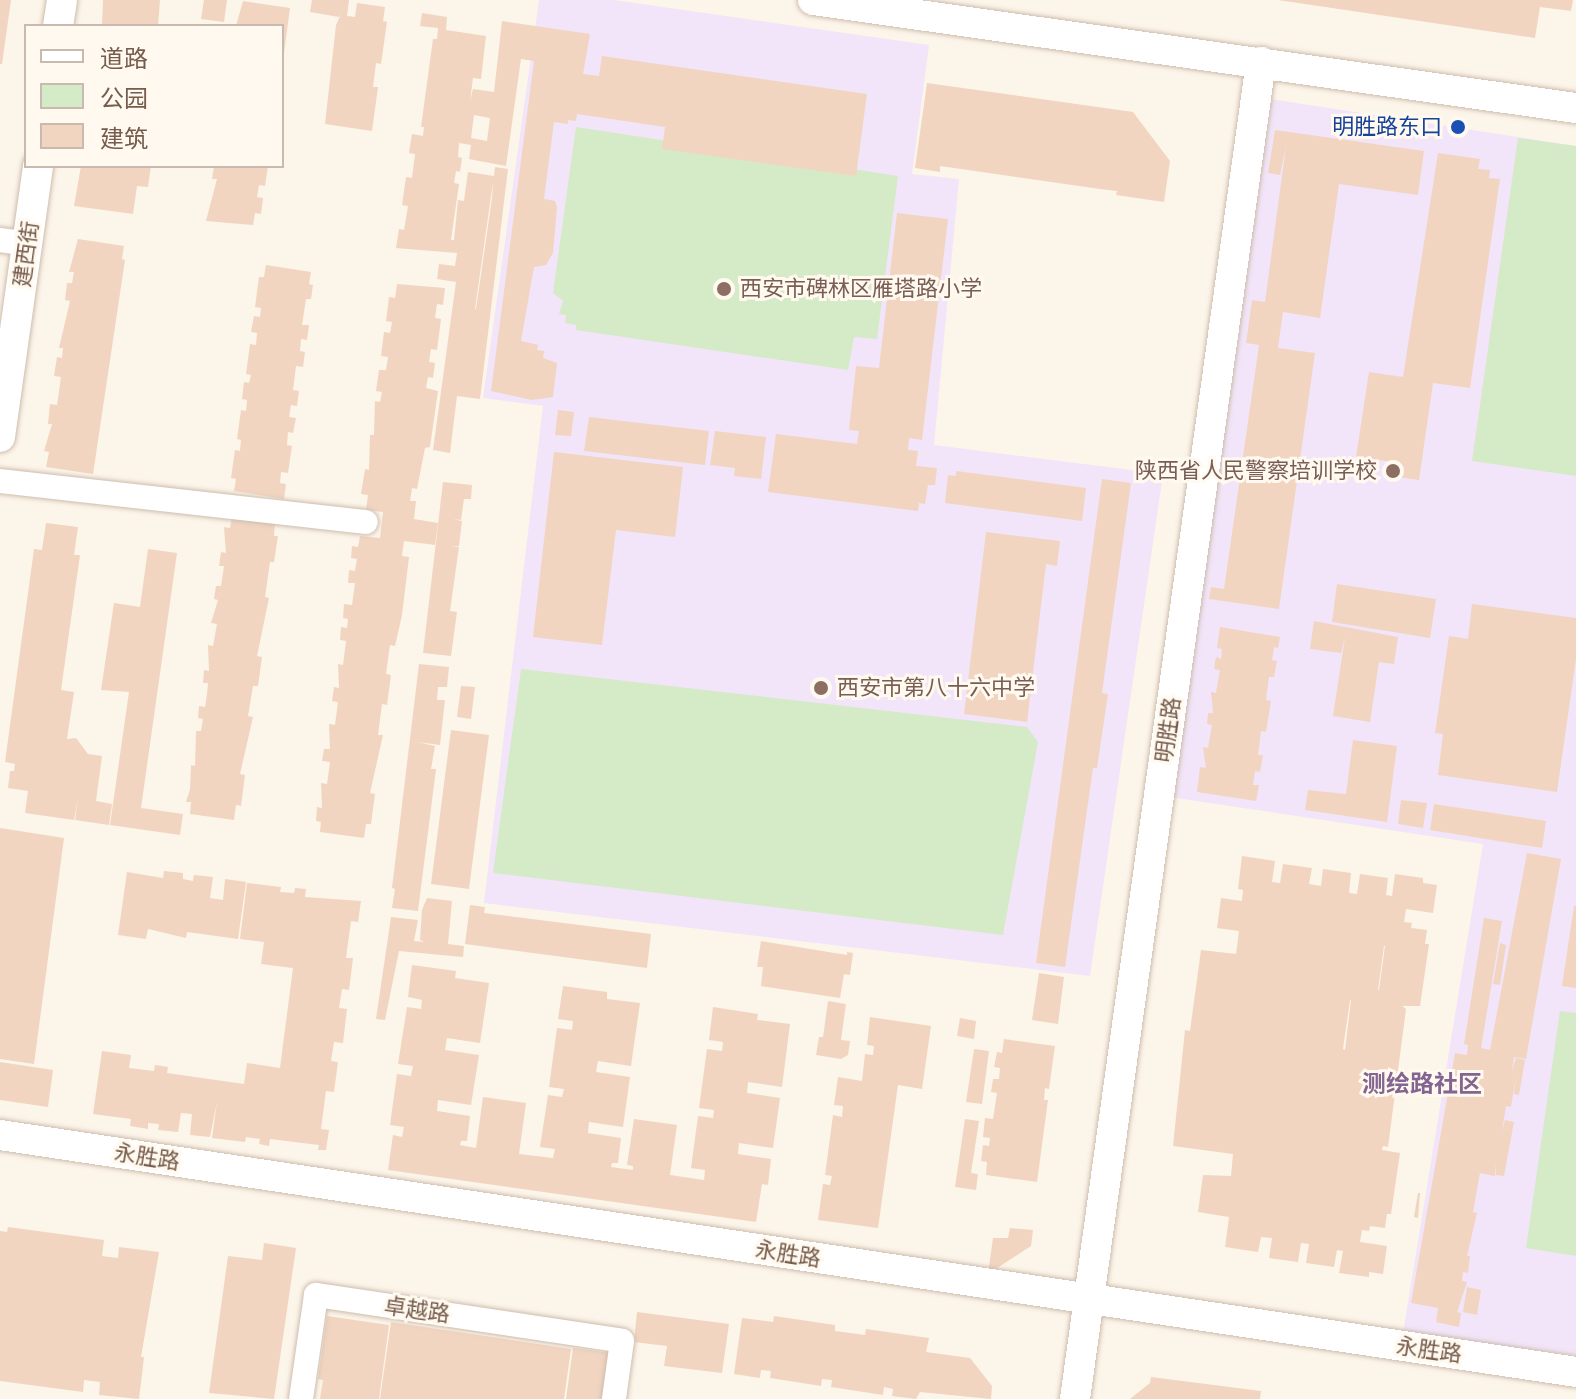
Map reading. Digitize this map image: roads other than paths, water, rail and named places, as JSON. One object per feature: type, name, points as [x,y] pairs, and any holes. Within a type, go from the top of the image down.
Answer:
[{"type":"street","points":[[58,24],[62,0]]},
{"type":"street","points":[[813,0],[997,13],[1261,62],[1576,108]]},
{"type":"street","name":"明胜路","points":[[1075,1399],[1261,62]]},
{"type":"street","name":"建西街","points":[[0,437],[14,242],[37,168]]},
{"type":"street","points":[[0,481],[366,522]]},
{"type":"street","name":"永胜路","points":[[0,1135],[1576,1372]]},
{"type":"street","name":"卓越路","points":[[301,1399],[316,1295],[622,1341],[614,1399]]},
{"type":"place","name":"明胜路东口","points":[[1458,127]]},
{"type":"place","name":"西安市碑林区雁塔路小学","points":[[724,289]]},
{"type":"place","name":"陕西省人民警察培训学校","points":[[1393,471]]},
{"type":"place","name":"西安市第八十六中学","points":[[821,688]]},
{"type":"district","name":"测绘路社区","points":[[1422,1084]]}]
